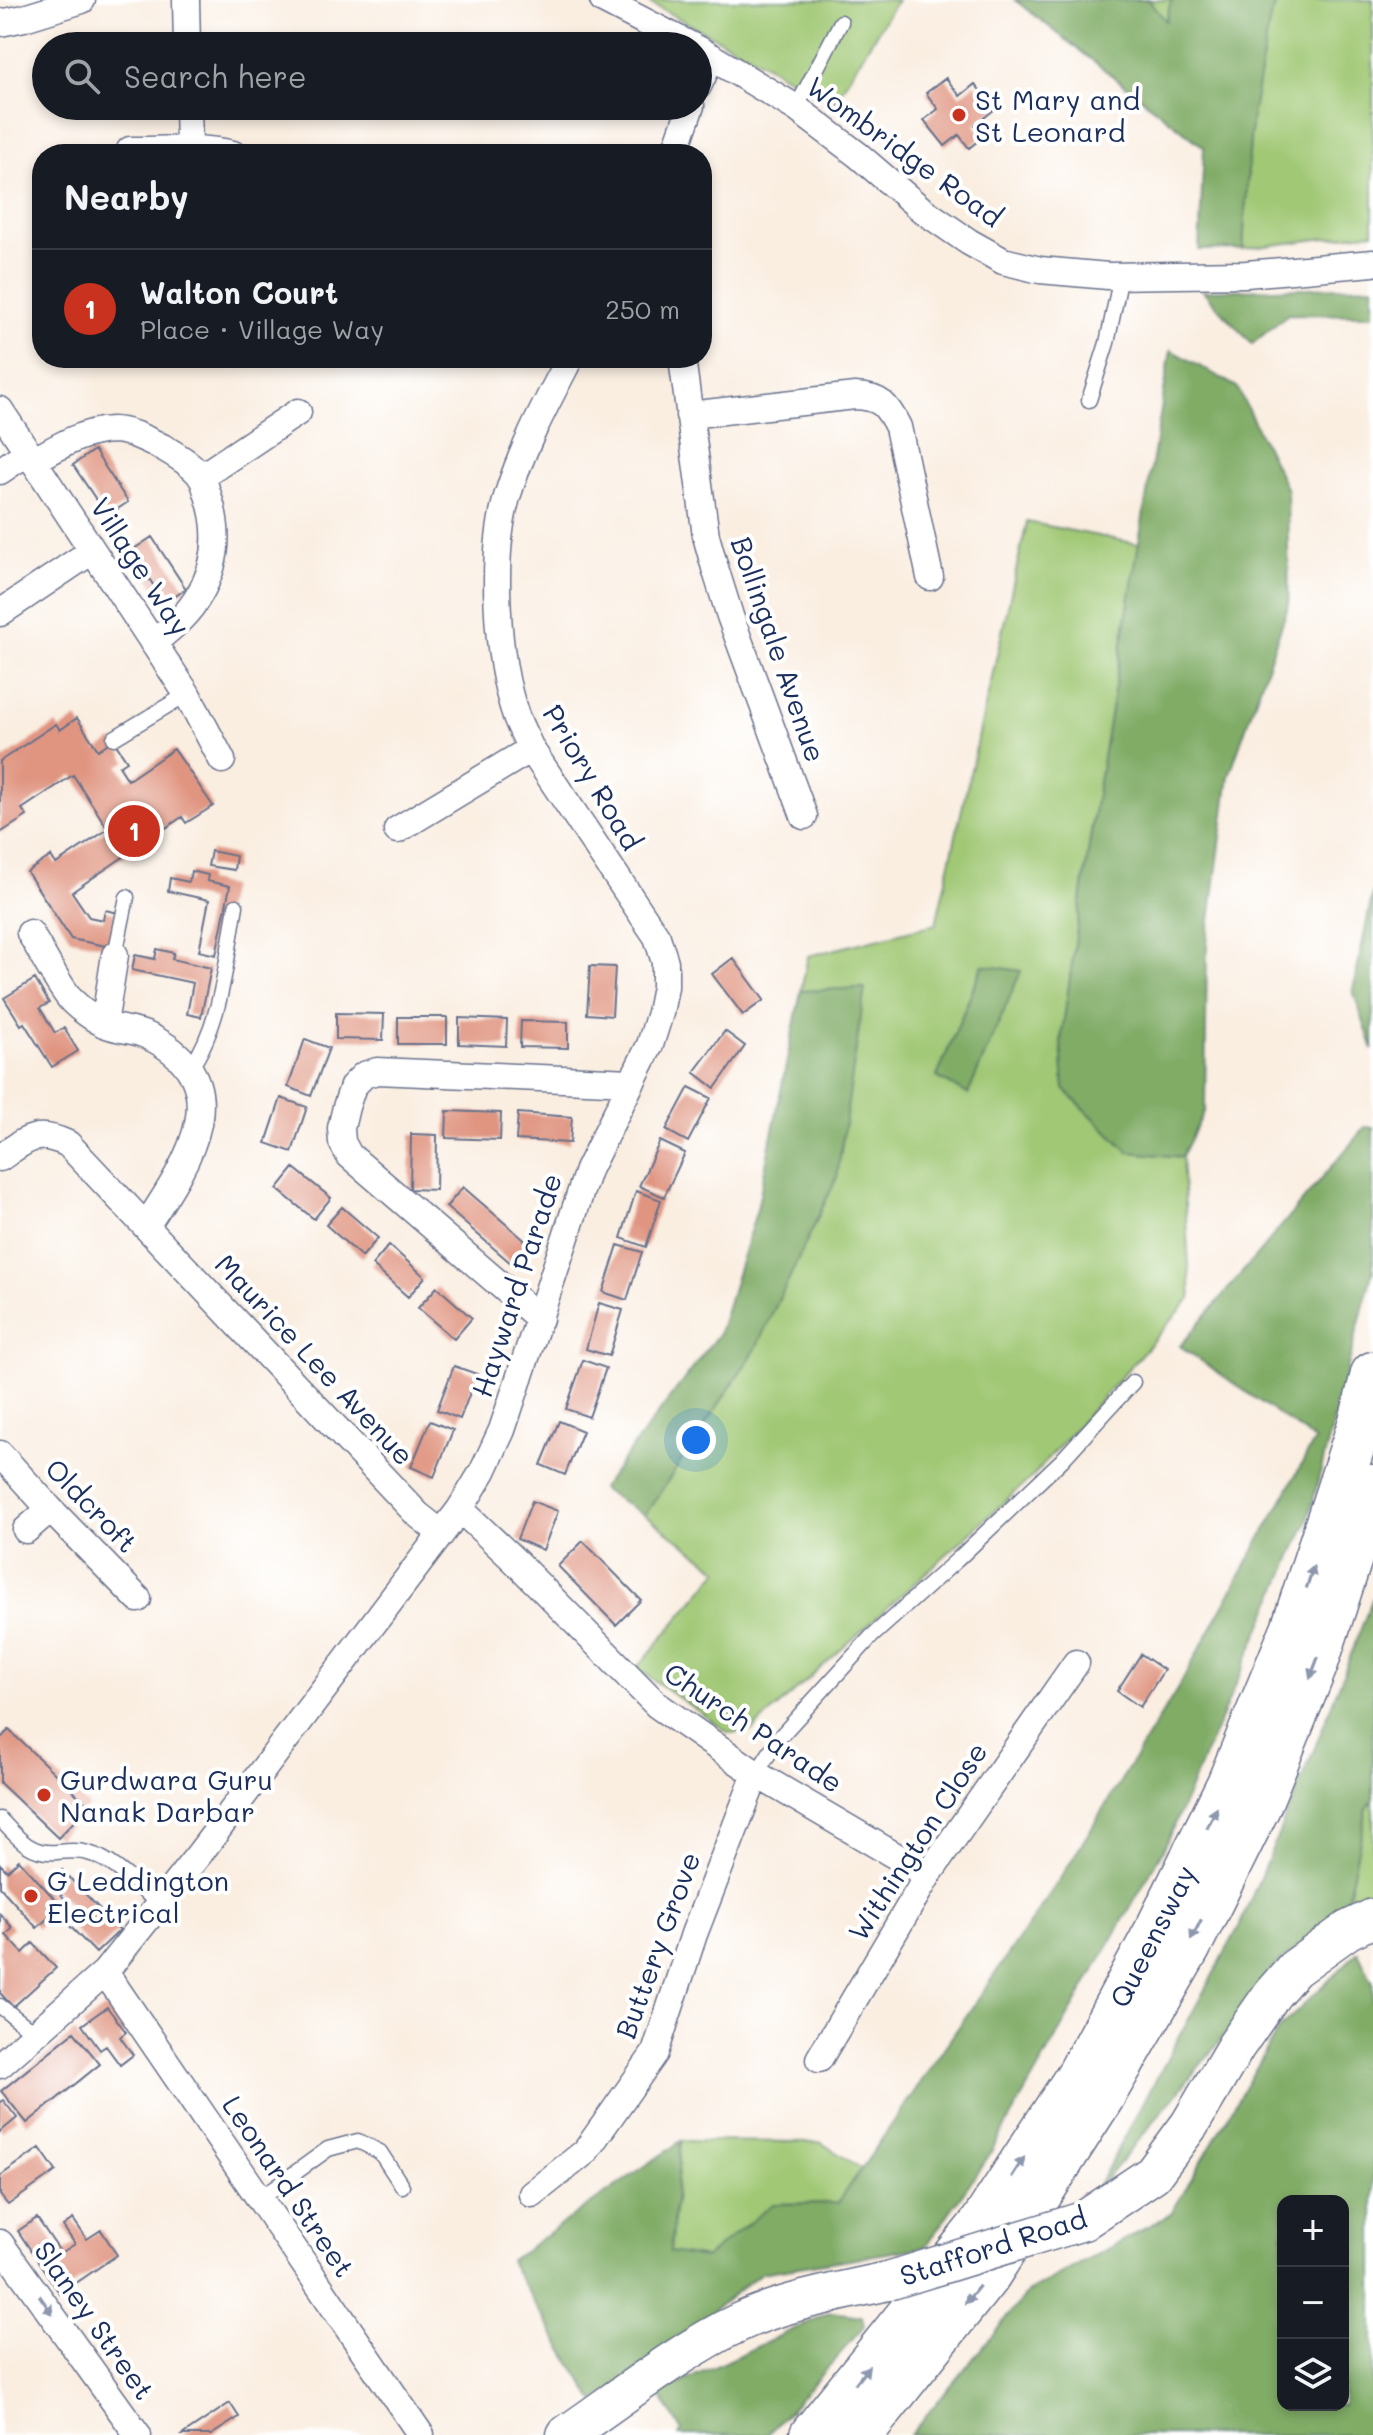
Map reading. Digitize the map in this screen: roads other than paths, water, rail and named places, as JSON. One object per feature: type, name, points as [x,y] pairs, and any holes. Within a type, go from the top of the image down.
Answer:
[{"type":"highway","name":"Queensway","points":[[812,2435],[981,2225],[1080,2073],[1156,1932],[1229,1784],[1293,1629],[1362,1418],[1373,1374]]},
{"type":"highway","name":"Queensway","points":[[860,2435],[988,2275],[1102,2097],[1188,1948],[1276,1764],[1316,1663],[1373,1487]]},
{"type":"street","points":[[0,23],[82,0]]},
{"type":"street","points":[[186,0],[187,32]]},
{"type":"street","name":"Wombridge Road","points":[[603,0],[664,32]]},
{"type":"street","name":"Wombridge Road","points":[[712,58],[796,108],[858,155],[921,209],[1003,261],[1077,275],[1121,276],[1246,274],[1373,263]]},
{"type":"street","points":[[188,120],[189,144]]},
{"type":"street","points":[[678,144],[686,120]]},
{"type":"street","name":"Priory Road","points":[[565,368],[534,426],[506,501],[498,576],[499,625],[505,675],[516,715],[531,749],[657,937],[665,962],[665,987],[660,1013],[650,1045],[632,1082]]},
{"type":"street","name":"Bollingale Avenue","points":[[683,368],[706,536],[730,616],[804,816]]},
{"type":"street","points":[[689,415],[855,396],[881,402],[890,410],[898,427],[930,577]]},
{"type":"street","name":"Village Way","points":[[0,410],[187,694],[222,760]]},
{"type":"street","points":[[201,477],[298,412]]},
{"type":"street","points":[[0,471],[89,433],[115,430],[143,437],[177,455],[201,477],[214,512],[217,543],[212,568],[199,596],[183,617],[153,643]]},
{"type":"street","points":[[0,613],[92,551]]},
{"type":"street","points":[[397,830],[531,749]]},
{"type":"street","points":[[0,1158],[30,1137],[51,1136],[68,1144],[146,1226],[182,1171],[197,1127],[200,1092],[190,1069],[173,1051],[146,1035],[104,1024],[71,1000],[30,933]]},
{"type":"street","points":[[104,1024],[115,955]]},
{"type":"street","points":[[540,1319],[349,1155],[342,1142],[341,1128],[353,1086],[364,1075],[377,1071],[632,1082]]},
{"type":"street","name":"Hayward Parade","points":[[441,1533],[483,1471],[502,1430],[588,1170],[632,1082]]},
{"type":"street","name":"Maurice Lee Avenue","points":[[146,1226],[417,1514],[441,1533]]},
{"type":"street","name":"Oldcroft","points":[[0,1454],[138,1599]]},
{"type":"street","points":[[26,1530],[50,1509]]},
{"type":"street","name":"Church Parade","points":[[460,1509],[649,1699],[756,1774],[928,1875]]},
{"type":"street","points":[[0,2065],[105,1972],[200,1853],[441,1533]]},
{"type":"street","name":"Withington Close","points":[[819,2059],[928,1875],[1076,1663]]},
{"type":"street","name":"Buttery Grove","points":[[532,2194],[585,2152],[655,2053],[694,1934],[756,1774]]},
{"type":"street","name":"Stafford Road","points":[[566,2435],[710,2338],[743,2321],[772,2310],[888,2281],[1083,2221],[1153,2174],[1190,2124],[1244,2035],[1294,1969],[1348,1930],[1373,1918]]},
{"type":"street","name":"Leonard Street","points":[[105,1972],[421,2435]]},
{"type":"street","name":"Slaney Street","points":[[0,2243],[138,2435]]},
{"type":"lane","points":[[796,108],[841,22]]},
{"type":"lane","points":[[1089,400],[1107,343],[1121,276]]},
{"type":"lane","points":[[114,738],[187,694]]},
{"type":"lane","points":[[115,955],[127,897]]},
{"type":"lane","points":[[190,1069],[207,1041],[221,989],[236,906]]},
{"type":"lane","points":[[756,1774],[779,1738],[871,1637],[1062,1460],[1133,1382]]},
{"type":"lane","points":[[0,1819],[33,1850],[55,1853],[70,1850],[99,1857],[159,1904]]},
{"type":"lane","points":[[0,2006],[35,2033]]},
{"type":"lane","points":[[259,2199],[328,2149],[358,2141],[380,2152],[402,2186]]},
{"type":"place","name":"St Mary and St Leonard","points":[[959,115]]},
{"type":"place","name":"Walton Court","points":[[134,831]]},
{"type":"place","name":"Gurdwara Guru Nanak Darbar","points":[[44,1795]]},
{"type":"place","name":"G Leddington Electrical","points":[[31,1896]]}]
